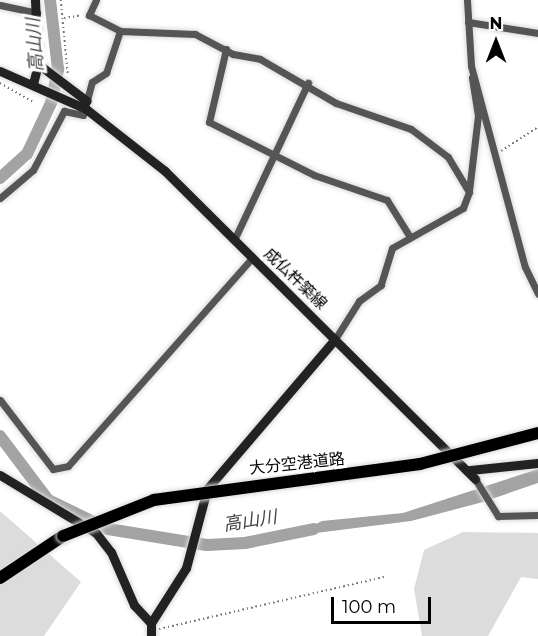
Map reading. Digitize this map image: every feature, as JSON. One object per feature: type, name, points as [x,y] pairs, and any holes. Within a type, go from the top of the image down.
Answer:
[{"type":"highway","name":"大分空港道路","points":[[0,575],[63,536],[154,500],[420,465],[538,433]]},
{"type":"main road","points":[[35,0],[42,67],[37,86]]},
{"type":"main road","points":[[42,67],[67,85],[86,105]]},
{"type":"main road","name":"成仏杵築線","points":[[0,71],[86,105],[165,171],[473,475]]},
{"type":"main road","points":[[151,636],[151,623],[190,554],[200,510],[216,476],[335,339]]},
{"type":"main road","points":[[473,475],[538,463]]},
{"type":"main road","points":[[0,475],[96,533],[111,552],[134,605],[151,623]]},
{"type":"street","points":[[96,0],[89,15],[120,31],[195,34],[308,83],[336,104],[411,129],[452,162],[469,192]]},
{"type":"street","points":[[335,339],[359,300],[381,285],[392,248],[463,208],[469,192],[478,116],[464,1]]},
{"type":"street","points":[[0,5],[37,13]]},
{"type":"street","points":[[468,22],[538,33]]},
{"type":"street","points":[[0,198],[33,170],[64,111],[78,115],[86,105],[95,77],[106,73],[120,31]]},
{"type":"street","points":[[226,49],[209,122],[276,156],[387,200],[410,237]]},
{"type":"street","points":[[471,66],[493,156],[538,294]]},
{"type":"street","points":[[234,240],[276,156],[308,83]]},
{"type":"street","points":[[0,400],[53,469],[68,466],[252,258]]},
{"type":"street","points":[[473,475],[501,518],[538,515]]},
{"type":"path","points":[[61,0],[67,85]]},
{"type":"path","points":[[64,18],[89,15]]},
{"type":"path","points":[[0,83],[35,103]]},
{"type":"path","points":[[493,156],[538,127]]},
{"type":"path","points":[[151,636],[159,629],[384,577]]},
{"type":"shaded area","points":[[538,469],[538,483],[483,502],[411,521],[292,536],[322,521],[403,513]]},
{"type":"shaded area","points":[[0,511],[81,582],[44,636],[0,636]]},
{"type":"shaded area","points":[[463,532],[538,533],[538,579],[521,577],[488,636],[422,636],[414,589],[424,550]]},
{"type":"waterway","name":"高山川","points":[[0,178],[27,154],[51,103],[58,69],[50,0]]},
{"type":"waterway","name":"高山川","points":[[0,436],[48,500],[108,529],[207,545],[245,543],[314,529]]}]
